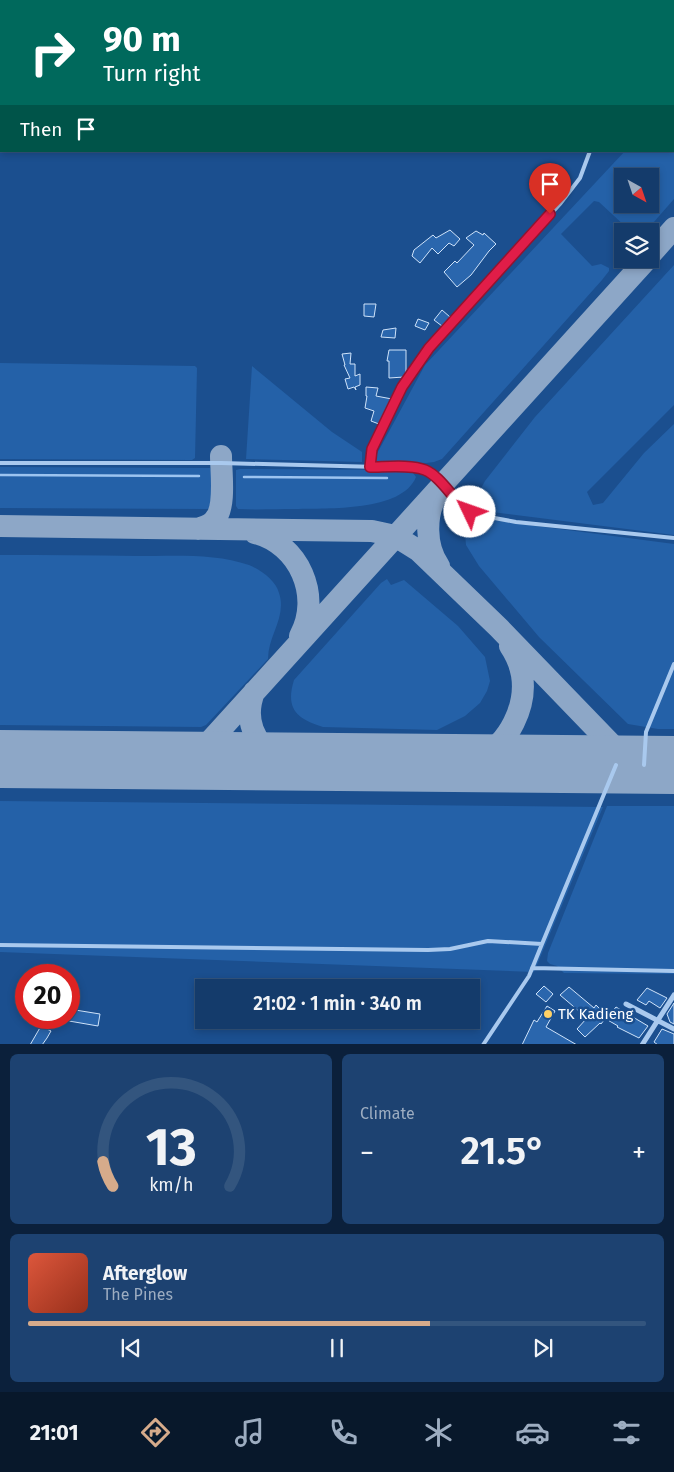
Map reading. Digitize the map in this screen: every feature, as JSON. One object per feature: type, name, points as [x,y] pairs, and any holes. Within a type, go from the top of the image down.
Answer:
[{"type":"street","points":[[642,1044],[674,995]]},
{"type":"street","points":[[626,1004],[674,1029]]},
{"type":"lane","points":[[370,467],[372,449],[402,387],[429,348],[565,197],[580,178],[590,152]]},
{"type":"lane","points":[[0,463],[221,463],[423,469],[435,477],[470,512],[516,522],[674,538]]},
{"type":"lane","points":[[644,765],[646,732],[674,664]]},
{"type":"lane","points":[[483,1044],[519,992],[532,968],[616,765]]},
{"type":"lane","points":[[0,945],[428,950],[450,949],[488,941],[542,944]]},
{"type":"lane","points":[[532,968],[674,971]]},
{"type":"shaded area","points":[[624,152],[674,152],[674,199],[653,223],[622,223],[599,202],[594,201],[561,234],[592,266],[601,264],[609,268],[609,271],[442,459],[426,463],[373,461],[425,365]]},
{"type":"shaded area","points":[[674,265],[674,405],[587,492],[593,505],[603,503],[644,453],[674,424],[674,535],[476,510],[472,505],[485,481],[535,417]]},
{"type":"shaded area","points":[[0,363],[195,366],[197,368],[195,458],[192,460],[0,459]]},
{"type":"shaded area","points":[[252,366],[332,432],[362,452],[362,462],[246,459]]},
{"type":"shaded area","points":[[0,467],[210,468],[214,481],[213,500],[211,508],[207,509],[0,508]]},
{"type":"shaded area","points":[[236,470],[411,470],[416,477],[408,488],[396,497],[362,506],[344,508],[238,509],[236,506]]},
{"type":"shaded area","points":[[469,517],[674,544],[674,729],[658,729],[628,724],[539,637],[479,566],[466,545],[465,534]]},
{"type":"shaded area","points":[[0,555],[194,556],[236,561],[249,565],[263,573],[275,584],[281,602],[281,610],[268,659],[206,725],[201,727],[0,725]]},
{"type":"shaded area","points":[[387,579],[391,585],[404,580],[458,626],[485,657],[490,681],[487,691],[480,703],[465,716],[437,730],[323,727],[306,720],[292,706],[291,698],[294,680],[381,583]]},
{"type":"shaded area","points":[[0,801],[603,807],[534,972],[0,952]]},
{"type":"shaded area","points":[[607,806],[674,806],[674,974],[564,973],[557,966],[547,961],[548,953]]},
{"type":"building","points":[[450,230],[460,239],[454,246],[449,243],[438,254],[432,248],[420,263],[412,256],[414,250],[433,235],[436,238]]},
{"type":"building","points":[[476,231],[483,235],[484,233],[496,244],[471,275],[457,287],[444,272],[455,261],[457,263],[474,245],[466,238]]},
{"type":"building","points":[[364,304],[376,304],[374,317],[364,316]]},
{"type":"building","points":[[442,310],[450,317],[442,326],[434,320]]},
{"type":"building","points":[[418,319],[429,323],[425,330],[415,326]]},
{"type":"building","points":[[396,328],[395,338],[381,337],[383,330]]},
{"type":"building","points":[[389,350],[406,350],[406,375],[404,377],[389,378],[389,361],[387,361]]},
{"type":"building","points":[[351,353],[350,364],[355,364],[355,376],[360,374],[360,385],[355,387],[356,390],[354,387],[348,389],[345,379],[350,378],[344,365],[342,354]]},
{"type":"building","points":[[366,387],[378,388],[376,396],[392,399],[379,424],[371,421],[374,411],[365,408]]},
{"type":"building","points":[[544,986],[553,994],[546,1002],[536,994]]},
{"type":"building","points":[[569,987],[594,1008],[596,1005],[607,1016],[601,1024],[585,1037],[577,1029],[587,1018],[560,995]]},
{"type":"building","points":[[647,988],[667,998],[660,1008],[649,1001],[646,1005],[637,1000]]},
{"type":"building","points":[[674,1003],[674,1024],[670,1022],[667,1014]]},
{"type":"building","points":[[547,1006],[555,1011],[546,1027],[575,1044],[522,1044],[534,1020],[537,1022]]},
{"type":"building","points":[[616,1007],[648,1026],[639,1038],[606,1019]]},
{"type":"building","points":[[80,1011],[100,1014],[98,1026],[80,1023]]},
{"type":"building","points":[[39,1029],[47,1029],[51,1031],[43,1044],[31,1044]]},
{"type":"building","points":[[662,1029],[674,1034],[674,1044],[657,1044],[654,1042]]},
{"type":"waterway","points":[[0,475],[199,476]]},
{"type":"waterway","points":[[244,477],[387,478]]},
{"type":"taxiway","points":[[659,245],[674,228]]},
{"type":"taxiway","points":[[171,761],[193,754],[211,740],[639,268]]},
{"type":"taxiway","points":[[198,529],[212,523],[221,506],[221,456]]},
{"type":"taxiway","points":[[437,494],[430,511],[428,530],[431,549],[439,566]]},
{"type":"taxiway","points":[[0,526],[372,531],[395,536],[419,551],[499,628],[611,744],[644,765]]},
{"type":"taxiway","points":[[255,533],[270,539],[284,548],[302,574],[307,589],[308,605],[306,621],[300,636]]},
{"type":"taxiway","points":[[457,763],[477,758],[490,751],[500,743],[514,723],[519,711],[523,687],[520,667],[510,646]]},
{"type":"taxiway","points":[[254,692],[250,712],[253,730],[275,761]]},
{"type":"runway","points":[[0,759],[674,765]]},
{"type":"place","name":"TK Kadieng","points":[[548,1014]]},
{"type":"route","points":[[470,512],[435,477],[423,469],[370,467],[372,449],[402,387],[429,348],[550,214]]}]
